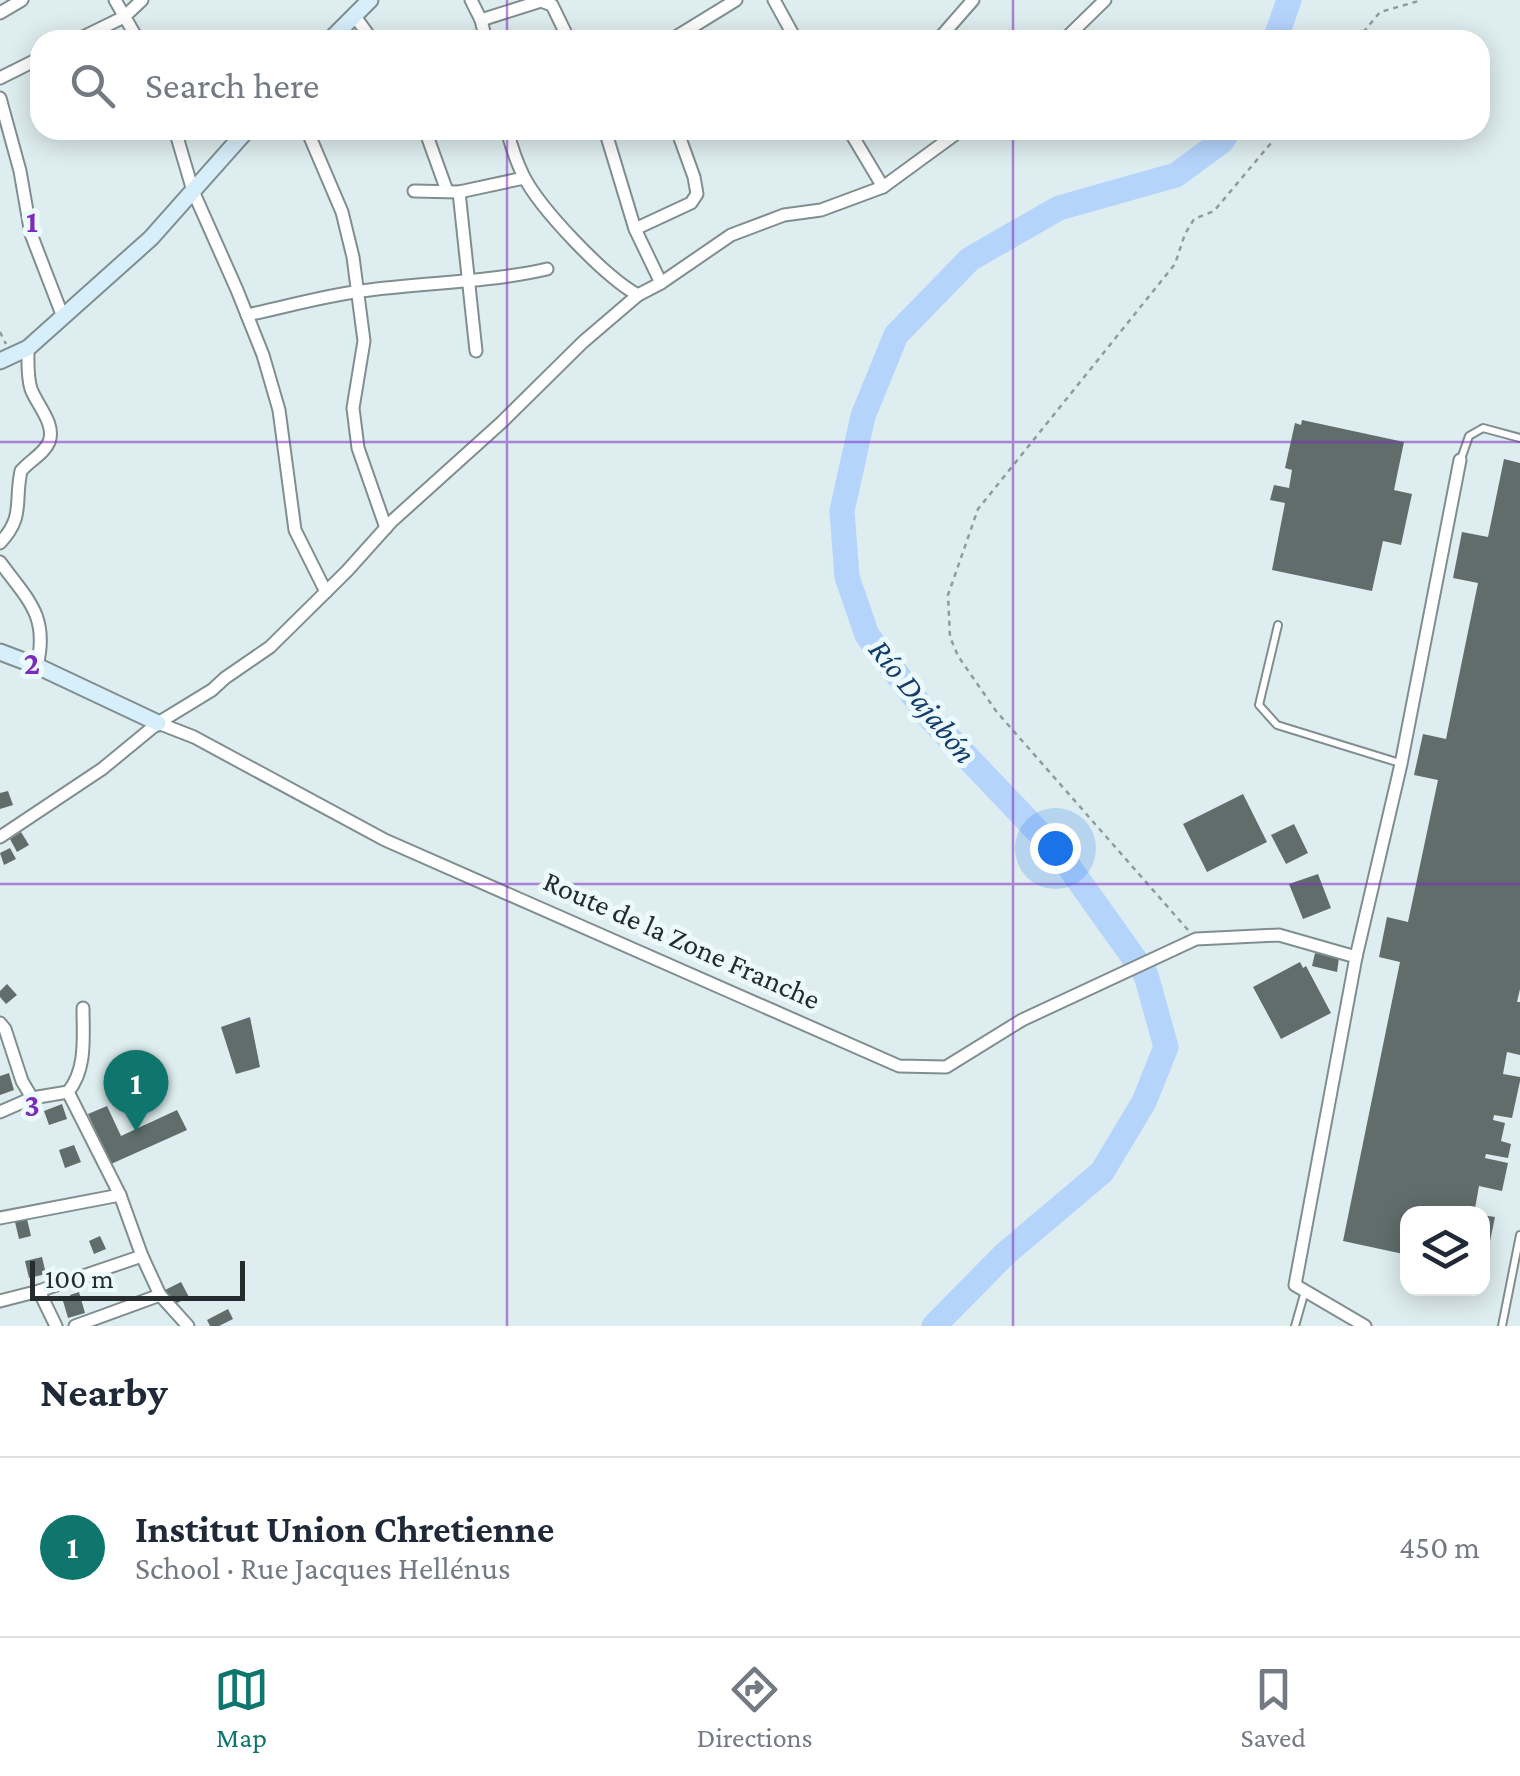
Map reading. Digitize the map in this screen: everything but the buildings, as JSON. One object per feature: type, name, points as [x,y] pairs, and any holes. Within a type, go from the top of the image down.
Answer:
[{"type":"street","points":[[0,12],[22,0]]},
{"type":"street","points":[[116,0],[132,30]]},
{"type":"street","points":[[97,30],[124,16],[142,0]]},
{"type":"street","points":[[340,30],[370,0]]},
{"type":"street","points":[[471,0],[484,30]]},
{"type":"street","points":[[687,30],[736,0]]},
{"type":"street","points":[[774,0],[790,30]]},
{"type":"street","points":[[947,30],[973,0]]},
{"type":"street","points":[[1074,30],[1105,0]]},
{"type":"street","points":[[481,20],[541,1],[552,4],[564,30]]},
{"type":"street","points":[[354,16],[364,30]]},
{"type":"street","points":[[0,78],[30,63]]},
{"type":"street","points":[[0,98],[20,172],[31,234],[63,317]]},
{"type":"street","points":[[180,140],[192,191],[263,354],[280,410],[296,530],[326,592]]},
{"type":"street","points":[[0,361],[28,348],[151,238],[238,140]]},
{"type":"street","points":[[311,140],[342,212],[353,256],[364,341],[353,408],[358,448],[386,528]]},
{"type":"street","points":[[430,140],[453,191],[476,351]]},
{"type":"street","points":[[511,140],[524,178],[561,227],[620,286],[638,295]]},
{"type":"street","points":[[608,140],[634,229],[661,282]]},
{"type":"street","points":[[634,229],[691,203],[697,194],[681,140]]},
{"type":"street","points":[[855,140],[883,188]]},
{"type":"street","points":[[0,837],[270,648],[386,528],[638,295],[731,235],[883,188],[948,140]]},
{"type":"street","points":[[414,191],[453,191],[524,178]]},
{"type":"street","points":[[247,315],[358,291],[509,278],[547,269]]},
{"type":"street","points":[[0,544],[17,518],[21,472],[48,446],[51,435],[32,392],[28,348]]},
{"type":"street","points":[[1366,1326],[1295,1285],[1356,957],[1401,764],[1460,460]]},
{"type":"street","points":[[0,562],[40,624],[37,666]]},
{"type":"street","name":"Route de la Zone Franche","points":[[0,652],[194,737],[385,840],[899,1066],[946,1068],[1058,1001],[1190,941],[1279,935],[1356,957]]},
{"type":"street","points":[[0,1112],[32,1098],[68,1092],[77,1081],[83,1008]]},
{"type":"street","points":[[0,1024],[32,1098]]},
{"type":"street","points":[[68,1092],[120,1195],[160,1295],[183,1325]]},
{"type":"street","points":[[0,1218],[120,1195]]},
{"type":"street","points":[[0,1301],[142,1256]]},
{"type":"street","points":[[39,1291],[56,1326]]},
{"type":"street","points":[[76,1326],[160,1295]]},
{"type":"lane","points":[[1460,460],[1469,436],[1483,428],[1520,438]]},
{"type":"lane","points":[[1278,625],[1259,705],[1277,725],[1401,764]]},
{"type":"lane","points":[[1502,1326],[1520,1235]]},
{"type":"lane","points":[[1295,1326],[1306,1291]]},
{"type":"path","points":[[1365,30],[1380,12],[1422,0]]},
{"type":"path","points":[[1190,941],[996,711],[958,656],[950,637],[948,595],[978,510],[1175,264],[1194,219],[1214,211],[1274,140]]},
{"type":"waterway","name":"Río Dajabón","points":[[1278,30],[1289,0]]},
{"type":"waterway","name":"Río Dajabón","points":[[934,1326],[1005,1254],[1102,1172],[1144,1102],[1166,1047],[1146,975],[1062,857],[932,720],[867,635],[847,577],[842,511],[863,416],[896,335],[970,259],[1059,208],[1176,175],[1223,140]]},
{"type":"place","name":"Institut Union Chretienne","points":[[136,1132]]}]
